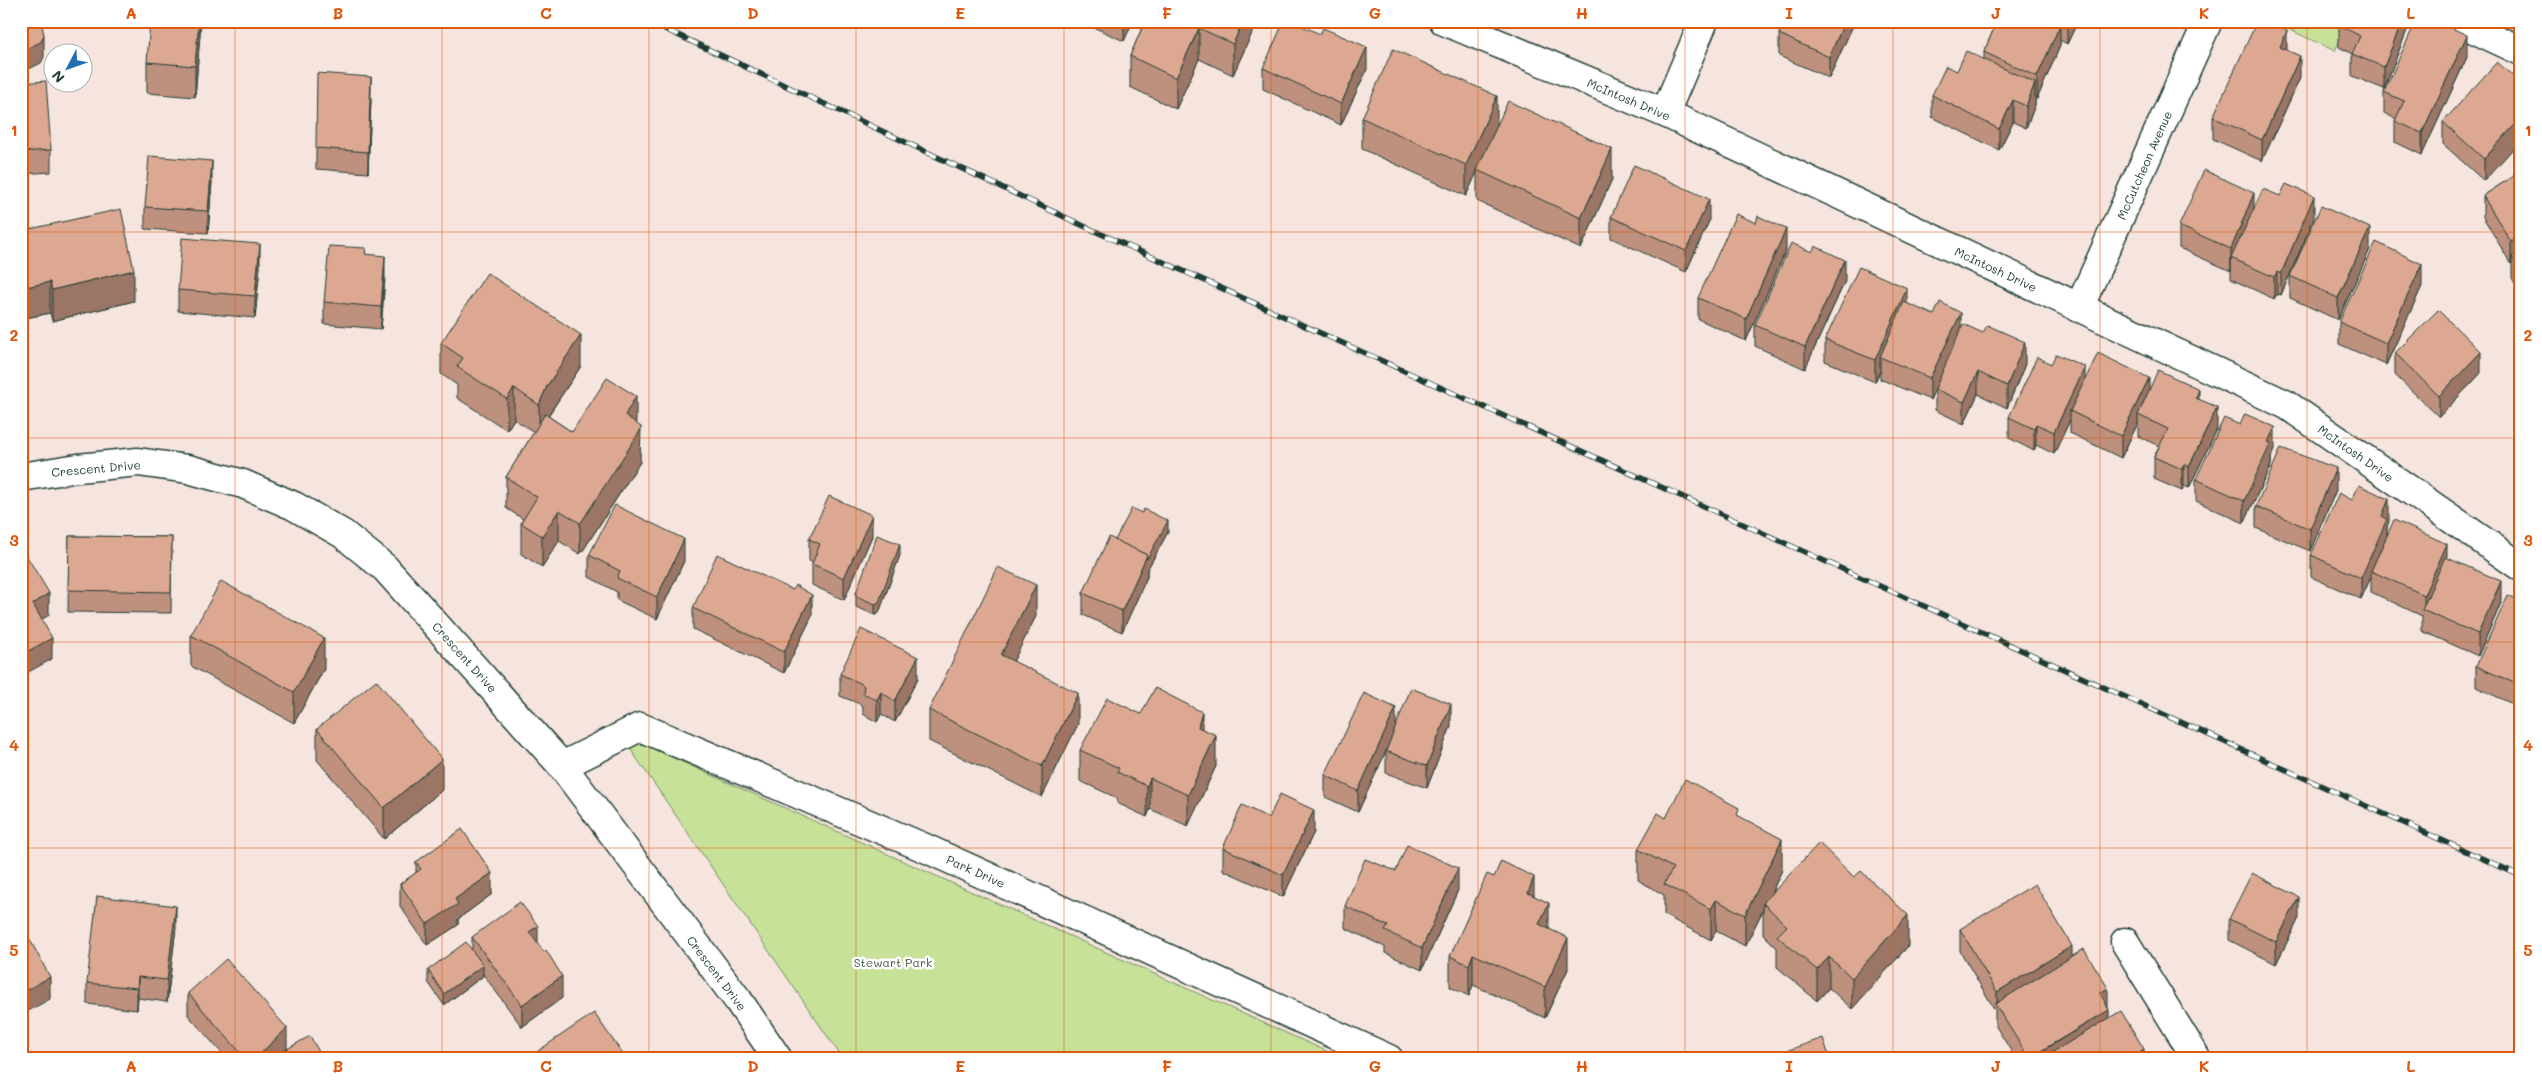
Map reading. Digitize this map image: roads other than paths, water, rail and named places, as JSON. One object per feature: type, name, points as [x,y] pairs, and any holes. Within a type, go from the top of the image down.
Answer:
[{"type":"street","name":"McIntosh Drive","points":[[1444,21],[1665,113],[2287,405],[2521,567]]},
{"type":"street","points":[[1665,113],[1704,21]]},
{"type":"street","name":"McCutcheon Avenue","points":[[2079,308],[2208,21]]},
{"type":"street","points":[[2457,21],[2521,51]]},
{"type":"street","name":"Crescent Drive","points":[[21,478],[78,468],[138,462],[188,469],[243,484],[294,506],[343,534],[386,568],[562,766],[738,1000],[778,1059]]},
{"type":"street","name":"Park Drive","points":[[562,766],[640,727],[925,848],[1389,1059]]},
{"type":"street","points":[[2125,942],[2197,1059]]},
{"type":"railway","points":[[648,21],[1086,227],[2521,876]]},
{"type":"park label","name":"Stewart Park","points":[[893,962]]}]
